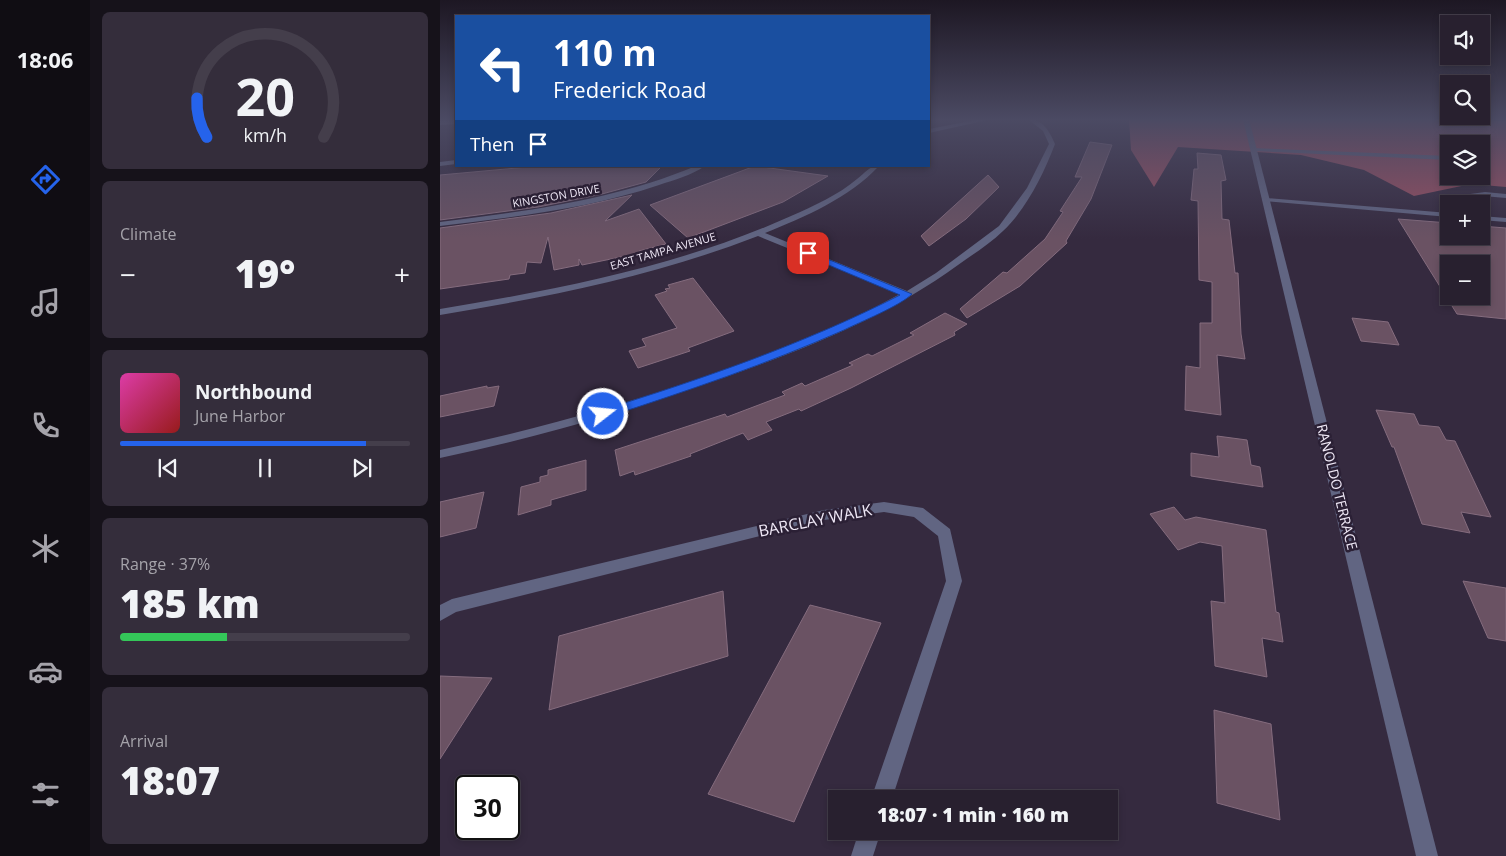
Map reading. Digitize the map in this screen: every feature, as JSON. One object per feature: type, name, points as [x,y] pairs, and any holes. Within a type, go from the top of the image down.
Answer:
[{"type":"street","points":[[440,454],[481,446],[620,409],[686,388],[827,334],[907,294],[945,271],[994,234],[1015,212],[1046,159]]},
{"type":"street","name":"RANOLDO TERRACE","points":[[1256,159],[1427,856]]},
{"type":"street","points":[[440,164],[455,162]]},
{"type":"street","name":"KINGSTON DRIVE","points":[[440,224],[517,214],[612,197],[668,180],[700,167]]},
{"type":"street","name":"EAST TAMPA AVENUE","points":[[440,312],[558,291],[644,271],[693,256],[758,233],[805,212],[841,193],[875,167]]},
{"type":"street","points":[[758,233],[907,294]]},
{"type":"street","name":"BARCLAY WALK","points":[[440,614],[452,606],[824,516],[884,507],[918,512],[945,533],[954,581],[884,790]]},
{"type":"street","points":[[862,856],[867,840]]},
{"type":"lane","points":[[1466,195],[1506,196]]},
{"type":"lane","points":[[1266,200],[1440,215]]},
{"type":"lane","points":[[1490,219],[1506,220]]},
{"type":"shaded area","points":[[1137,159],[1171,159],[1154,187]]},
{"type":"shaded area","points":[[1318,159],[1440,159],[1440,185],[1466,185],[1414,196],[1364,170]]},
{"type":"shaded area","points":[[1490,159],[1506,159],[1506,187],[1483,185],[1490,185]]},
{"type":"building","points":[[1083,159],[1107,159],[1091,199],[1066,241],[1067,243],[1020,286],[967,318],[960,309],[1003,272],[1007,273],[1045,239],[1063,212],[1060,211],[1082,177],[1075,177]]},
{"type":"building","points":[[1197,159],[1222,159],[1226,180],[1221,181],[1222,219],[1229,220],[1235,273],[1238,273],[1241,334],[1245,359],[1217,355],[1221,415],[1185,410],[1186,366],[1200,368],[1200,323],[1212,323],[1212,282],[1199,280],[1198,201],[1191,200],[1194,169],[1198,169]]},
{"type":"building","points":[[528,167],[661,167],[646,182],[602,194],[538,207],[440,220],[440,175]]},
{"type":"building","points":[[752,167],[828,176],[783,202],[688,238],[650,205]]},
{"type":"building","points":[[988,175],[999,187],[966,219],[929,246],[921,236]]},
{"type":"building","points":[[632,195],[605,221],[639,209],[666,244],[639,251],[640,253],[582,265],[579,259],[579,265],[554,270],[548,237],[541,263],[527,262],[525,273],[510,275],[509,279],[440,289],[440,228],[551,213]]},
{"type":"building","points":[[1398,219],[1440,222],[1440,245],[1490,245],[1490,227],[1506,228],[1506,319],[1457,314],[1451,305],[1490,305],[1490,255],[1440,255],[1440,287]]},
{"type":"building","points":[[693,278],[734,331],[688,348],[690,351],[638,368],[629,351],[646,346],[642,339],[677,328],[655,295],[667,291],[665,289],[670,288],[668,285]]},
{"type":"building","points":[[945,313],[967,324],[954,332],[955,335],[851,388],[801,411],[799,409],[766,422],[772,430],[748,440],[743,433],[690,454],[691,456],[635,475],[634,471],[620,476],[615,450],[725,414],[727,417],[785,395],[782,392],[802,383],[805,386],[853,365],[849,363],[868,354],[872,356],[914,335],[910,333]]},
{"type":"building","points":[[1352,318],[1388,322],[1399,345],[1361,341]]},
{"type":"building","points":[[487,386],[487,388],[499,386],[494,406],[440,417],[440,396]]},
{"type":"building","points":[[1376,410],[1414,414],[1419,425],[1439,427],[1446,440],[1455,441],[1491,517],[1461,512],[1470,533],[1422,524],[1394,447],[1392,447]]},
{"type":"building","points":[[1217,436],[1247,440],[1251,465],[1260,467],[1263,487],[1191,476],[1191,453],[1219,457]]},
{"type":"building","points":[[586,460],[586,490],[551,500],[551,505],[518,515],[521,487],[540,482],[540,477],[548,475],[548,470]]},
{"type":"building","points":[[484,492],[476,528],[440,537],[440,502]]},
{"type":"building","points":[[1174,507],[1185,520],[1196,517],[1266,530],[1276,612],[1279,613],[1283,642],[1262,638],[1267,677],[1215,666],[1211,601],[1225,603],[1222,546],[1200,542],[1178,550],[1150,514]]},
{"type":"building","points":[[1463,581],[1506,588],[1506,641],[1488,638]]},
{"type":"building","points":[[723,591],[728,656],[549,710],[559,636]]},
{"type":"building","points":[[810,605],[881,623],[794,822],[708,794]]},
{"type":"building","points":[[440,676],[492,678],[440,759]]},
{"type":"building","points":[[1214,710],[1271,724],[1280,820],[1217,803]]},
{"type":"route","points":[[603,414],[686,388],[791,349],[859,320],[907,294],[808,253]]}]
